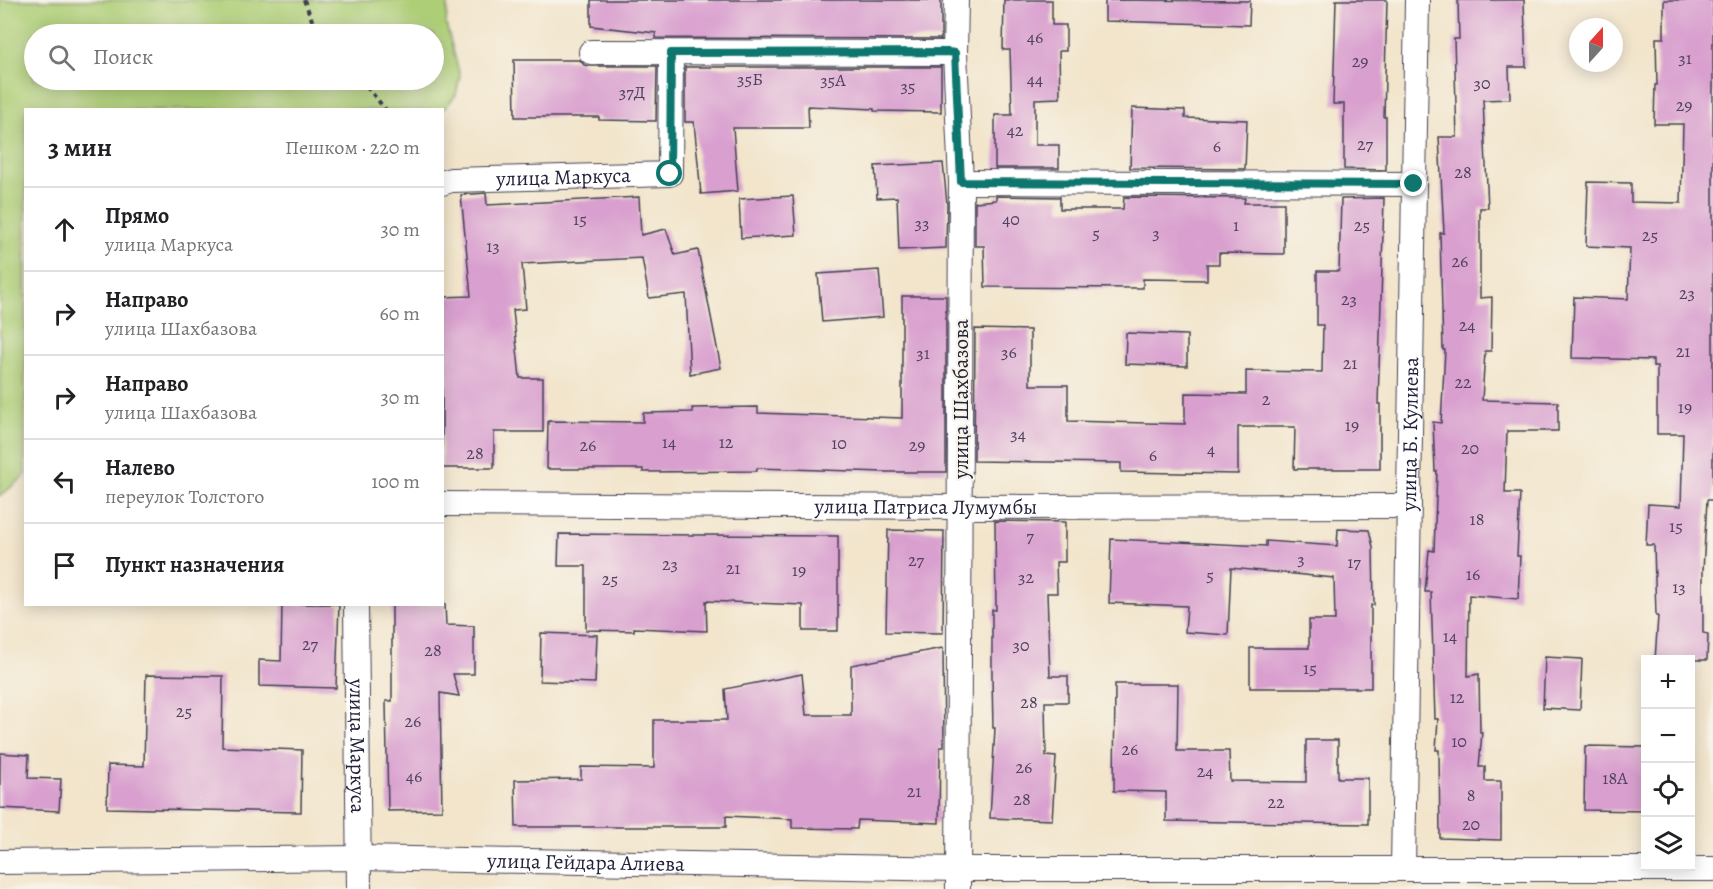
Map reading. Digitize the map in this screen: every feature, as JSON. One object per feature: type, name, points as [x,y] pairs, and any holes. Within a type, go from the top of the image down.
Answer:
[{"type":"street","name":"улица Шахбазова","points":[[956,0],[955,53],[961,182],[958,879]]},
{"type":"street","name":"улица Б. Кулиева","points":[[1403,869],[1417,0]]},
{"type":"street","points":[[591,52],[955,53]]},
{"type":"street","name":"улица Маркуса","points":[[444,182],[451,180],[670,174],[671,53]]},
{"type":"street","points":[[961,182],[1414,184]]},
{"type":"street","name":"улица Патриса Лумумбы","points":[[444,504],[961,507],[1409,506]]},
{"type":"street","name":"улица Маркуса","points":[[356,606],[359,889]]},
{"type":"street","name":"улица Гейдара Алиева","points":[[0,862],[359,858],[958,879],[1403,869],[1713,869]]},
{"type":"path","points":[[304,0],[314,24]]},
{"type":"path","points":[[370,90],[384,108]]},
{"type":"green space","points":[[0,0],[448,0],[446,24],[460,76],[456,95],[444,109],[24,108],[24,477],[0,496]]},
{"type":"building","points":[[591,0],[941,0],[941,39],[656,38],[656,33],[591,26]]},
{"type":"building","points":[[1004,0],[1052,0],[1052,25],[1066,25],[1066,51],[1059,51],[1060,98],[1035,99],[1035,145],[1059,145],[1059,168],[995,168],[995,115],[1012,115],[1010,50],[1003,50]]},
{"type":"building","points":[[1105,0],[1250,1],[1249,25],[1105,21]]},
{"type":"building","points":[[1336,0],[1387,0],[1384,117],[1386,117],[1386,170],[1344,169],[1344,104],[1333,104]]},
{"type":"building","points":[[1458,0],[1524,0],[1526,67],[1509,67],[1510,99],[1483,100],[1488,208],[1480,208],[1480,298],[1492,297],[1491,351],[1485,351],[1482,400],[1558,402],[1558,431],[1507,431],[1505,493],[1520,493],[1517,556],[1520,556],[1518,599],[1469,595],[1468,676],[1479,674],[1480,732],[1482,732],[1479,767],[1485,767],[1485,781],[1501,781],[1501,840],[1440,838],[1439,750],[1436,750],[1438,719],[1435,719],[1431,592],[1425,592],[1429,550],[1434,551],[1437,471],[1435,471],[1433,422],[1441,423],[1445,350],[1443,350],[1440,233],[1444,233],[1439,137],[1457,137],[1454,39],[1459,39]]},
{"type":"building","points":[[1664,0],[1713,0],[1713,500],[1707,500],[1703,571],[1703,633],[1708,634],[1707,660],[1695,660],[1695,655],[1655,655],[1658,616],[1656,616],[1654,545],[1646,545],[1648,504],[1681,506],[1683,434],[1657,434],[1657,367],[1653,367],[1653,360],[1572,358],[1574,297],[1628,299],[1630,248],[1586,246],[1588,182],[1631,183],[1631,202],[1681,203],[1683,124],[1654,124],[1655,85],[1657,85],[1656,38],[1664,38]]},
{"type":"building","points":[[514,60],[580,60],[584,65],[591,66],[657,66],[656,121],[599,120],[599,117],[515,117]]},
{"type":"building","points":[[685,67],[941,67],[941,112],[874,111],[874,109],[808,106],[809,128],[733,128],[738,191],[701,194],[694,122],[685,122]]},
{"type":"building","points":[[1132,108],[1185,110],[1185,118],[1247,120],[1245,169],[1130,168]]},
{"type":"building","points":[[943,163],[947,204],[946,248],[899,250],[897,197],[877,198],[875,166]]},
{"type":"building","points":[[486,193],[487,205],[639,197],[641,235],[666,229],[675,255],[698,250],[721,368],[690,374],[686,294],[649,298],[642,258],[522,264],[526,309],[513,310],[520,378],[543,378],[543,432],[494,432],[494,468],[444,468],[444,297],[471,296],[461,195]]},
{"type":"building","points":[[793,196],[796,235],[741,238],[739,199]]},
{"type":"building","points":[[996,196],[1060,197],[1060,209],[1123,209],[1124,197],[1245,198],[1244,203],[1284,203],[1284,254],[1219,253],[1219,264],[1207,264],[1207,280],[1143,279],[1143,288],[985,287],[984,246],[975,246],[975,202],[996,200]]},
{"type":"building","points":[[1384,198],[1378,404],[1380,404],[1380,469],[1294,469],[1295,427],[1238,427],[1238,474],[1121,472],[1121,463],[974,461],[975,329],[1030,330],[1030,385],[1068,385],[1068,421],[1185,424],[1185,393],[1246,394],[1246,371],[1322,372],[1323,325],[1317,325],[1317,271],[1339,271],[1341,199]]},
{"type":"building","points":[[879,270],[883,317],[822,322],[818,274]]},
{"type":"building","points":[[902,296],[946,296],[946,472],[757,468],[757,471],[643,472],[643,469],[547,469],[548,421],[643,422],[643,413],[693,412],[692,408],[758,407],[758,413],[902,418]]},
{"type":"building","points":[[1126,333],[1187,335],[1187,366],[1125,364]]},
{"type":"building","points":[[995,521],[1065,522],[1065,562],[1056,562],[1057,593],[1047,593],[1050,676],[1068,676],[1068,702],[1045,702],[1046,756],[1056,757],[1052,820],[990,818],[995,728],[993,728],[992,610],[996,610]]},
{"type":"building","points":[[1338,529],[1369,530],[1373,547],[1374,605],[1371,605],[1371,688],[1250,688],[1250,648],[1309,648],[1309,620],[1335,620],[1334,578],[1231,568],[1228,635],[1185,632],[1187,606],[1109,603],[1111,539],[1266,546],[1266,541],[1337,546]]},
{"type":"building","points":[[888,530],[944,531],[943,633],[886,632]]},
{"type":"building","points":[[559,534],[838,536],[838,631],[803,631],[803,605],[706,601],[707,631],[634,628],[634,631],[586,630],[586,566],[558,566]]},
{"type":"building","points":[[445,604],[446,625],[474,626],[474,674],[453,674],[459,696],[440,693],[442,810],[388,811],[386,701],[392,701],[392,606],[444,606]]},
{"type":"building","points":[[282,606],[339,606],[336,688],[259,686],[259,660],[281,661]]},
{"type":"building","points":[[541,633],[597,635],[595,683],[540,681]]},
{"type":"building","points":[[943,648],[944,747],[940,747],[939,823],[858,820],[857,829],[792,828],[792,819],[726,816],[726,827],[516,827],[515,780],[581,779],[581,767],[654,768],[654,720],[727,720],[725,689],[802,674],[806,715],[851,715],[851,665]]},
{"type":"building","points":[[1545,657],[1582,659],[1580,710],[1543,708]]},
{"type":"building","points":[[146,675],[223,676],[222,747],[302,750],[301,812],[107,808],[108,765],[144,766]]},
{"type":"building","points":[[1115,684],[1178,684],[1177,751],[1229,751],[1230,781],[1306,782],[1306,740],[1338,740],[1338,778],[1368,778],[1368,824],[1166,821],[1166,792],[1114,791]]},
{"type":"building","points":[[1585,746],[1641,747],[1641,811],[1584,810]]},
{"type":"building","points":[[0,753],[29,755],[28,778],[61,779],[59,811],[0,808]]},
{"type":"route","points":[[670,174],[671,53],[948,52],[955,53],[961,182],[1414,184]]}]
